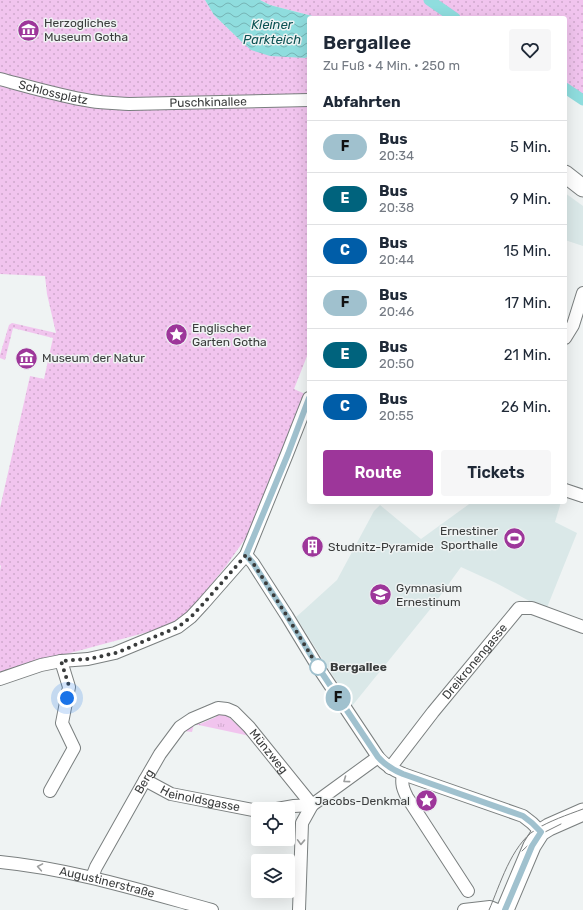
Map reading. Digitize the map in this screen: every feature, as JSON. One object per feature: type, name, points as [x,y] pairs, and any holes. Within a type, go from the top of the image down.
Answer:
[{"type":"street","name":"Schlossplatz","points":[[0,79],[55,94],[108,103]]},
{"type":"street","name":"Puschkinallee","points":[[108,103],[129,104],[307,100]]},
{"type":"street","points":[[567,176],[583,188]]},
{"type":"street","points":[[567,335],[573,325],[583,293]]},
{"type":"street","points":[[0,679],[41,665],[61,661],[88,659],[116,653],[178,627],[191,617],[246,555],[307,403]]},
{"type":"street","points":[[567,491],[583,496]]},
{"type":"street","points":[[246,555],[253,563],[318,667],[383,763],[403,774],[523,816],[541,832]]},
{"type":"street","name":"Dreikronengasse","points":[[390,768],[433,712],[519,608],[532,608],[583,627]]},
{"type":"street","points":[[50,791],[74,748],[62,723],[69,686],[61,661]]},
{"type":"street","name":"Berg","points":[[95,878],[96,867],[160,754],[180,727],[192,719],[218,708]]},
{"type":"street","name":"Münzweg","points":[[218,708],[234,712],[249,726],[312,805]]},
{"type":"street","points":[[299,910],[302,823],[312,805],[378,757]]},
{"type":"street","points":[[403,774],[402,786],[407,797],[468,891]]},
{"type":"street","name":"Heinoldsgasse","points":[[145,780],[171,794],[251,810]]},
{"type":"street","points":[[295,806],[312,805]]},
{"type":"street","points":[[505,910],[532,846],[541,832],[559,822],[583,812]]},
{"type":"street","name":"Augustinerstraße","points":[[0,862],[32,866],[95,878],[212,910]]},
{"type":"street","points":[[464,910],[490,907],[497,910]]},
{"type":"shaded area","points":[[567,194],[583,206],[583,246],[567,241]]},
{"type":"shaded area","name":"Gymnasium Ernestinum","points":[[469,504],[560,504],[555,522],[577,533],[546,610],[496,583],[461,567],[432,607],[352,706],[296,617],[337,580],[374,511],[380,505],[421,539]]},
{"type":"green space","name":"Englischer Garten Gotha","points":[[0,0],[205,0],[214,15],[242,42],[305,58],[307,57],[307,356],[294,389],[305,394],[250,532],[226,566],[193,607],[176,621],[159,629],[0,672],[0,508],[30,376],[44,379],[53,338],[13,328],[5,360],[0,358],[0,355],[9,325],[12,323],[56,333],[47,294],[45,276],[0,274]]},
{"type":"green space","points":[[260,0],[583,0],[583,96],[567,85],[567,16],[312,16],[270,5]]},
{"type":"green space","points":[[222,711],[235,723],[237,720],[250,736],[194,724],[192,732],[184,731],[198,720],[200,724],[216,717],[215,713]]},
{"type":"water","name":"Kleiner Parkteich","points":[[205,0],[260,0],[270,5],[312,16],[307,16],[307,57],[270,56],[251,50],[214,15]]},
{"type":"waterway","points":[[429,0],[452,16]]},
{"type":"waterway","points":[[567,89],[583,100]]},
{"type":"tram line","points":[[489,910],[507,867],[519,846],[527,837],[535,830],[546,824],[583,809]]},
{"type":"tram line","points":[[522,851],[539,835],[561,824]]},
{"type":"bus line","name":"F","points":[[307,403],[288,454],[246,555],[253,563],[336,695],[383,763],[403,774],[523,816],[541,832],[532,846],[505,910]]},
{"type":"place","name":"Herzogliches Museum Gotha","points":[[29,30]]},
{"type":"place","name":"Englischer Garten Gotha","points":[[176,335]]},
{"type":"place","name":"Museum der Natur","points":[[26,358]]},
{"type":"place","name":"Ernestiner Sporthalle","points":[[514,538]]},
{"type":"place","name":"Studnitz-Pyramide","points":[[312,547]]},
{"type":"place","name":"Gymnasium Ernestinum","points":[[381,595]]},
{"type":"place","name":"Bergallee","points":[[318,667]]},
{"type":"place","name":"Jacobs-Denkmal","points":[[426,801]]},
{"type":"route","points":[[67,698],[69,686],[61,661],[88,659],[116,653],[178,627],[191,617],[246,555],[253,563],[318,667]]}]
